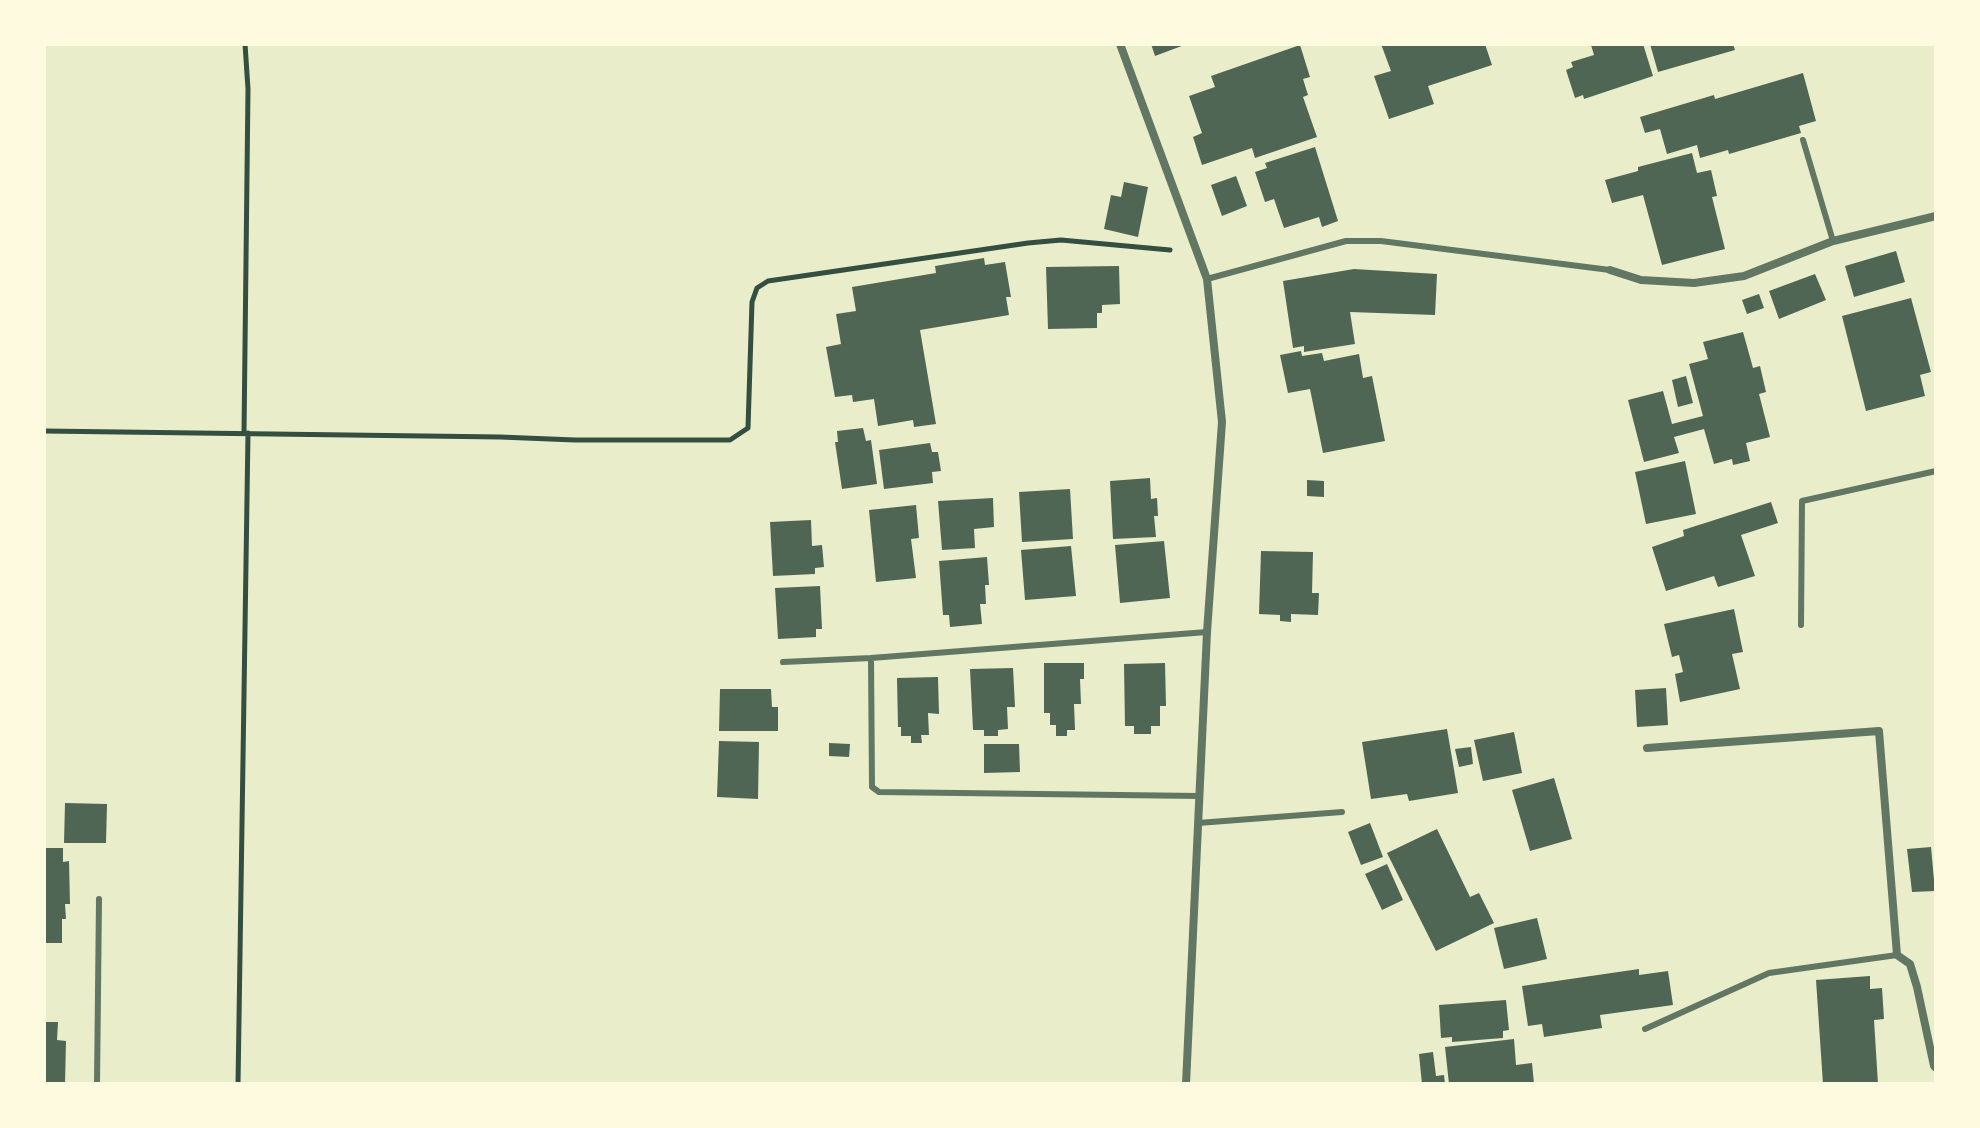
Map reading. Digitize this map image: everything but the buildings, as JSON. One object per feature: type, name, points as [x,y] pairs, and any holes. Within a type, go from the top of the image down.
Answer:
[{"type":"street","points":[[1120,44],[1207,279],[1222,422],[1207,632],[1186,1084]]},
{"type":"street","points":[[1610,270],[1641,280],[1694,283],[1744,276],[1833,241],[1936,216]]},
{"type":"street","points":[[1647,748],[1879,731],[1897,955],[1910,964],[1936,1068]]},
{"type":"lane","points":[[1803,140],[1833,241]]},
{"type":"lane","points":[[1207,279],[1346,241],[1381,241],[1610,270]]},
{"type":"lane","points":[[1801,625],[1802,501],[1936,471]]},
{"type":"lane","points":[[783,662],[1207,632]]},
{"type":"lane","points":[[871,658],[872,787],[879,792],[1199,796]]},
{"type":"lane","points":[[1198,823],[1342,812]]},
{"type":"lane","points":[[97,1084],[99,899]]},
{"type":"lane","points":[[1645,1029],[1769,973],[1897,955]]},
{"type":"path","points":[[238,1084],[246,433],[248,89],[245,44]]},
{"type":"path","points":[[44,431],[730,440],[748,428],[752,302],[757,288],[768,281],[1061,240],[1197,252]]}]
